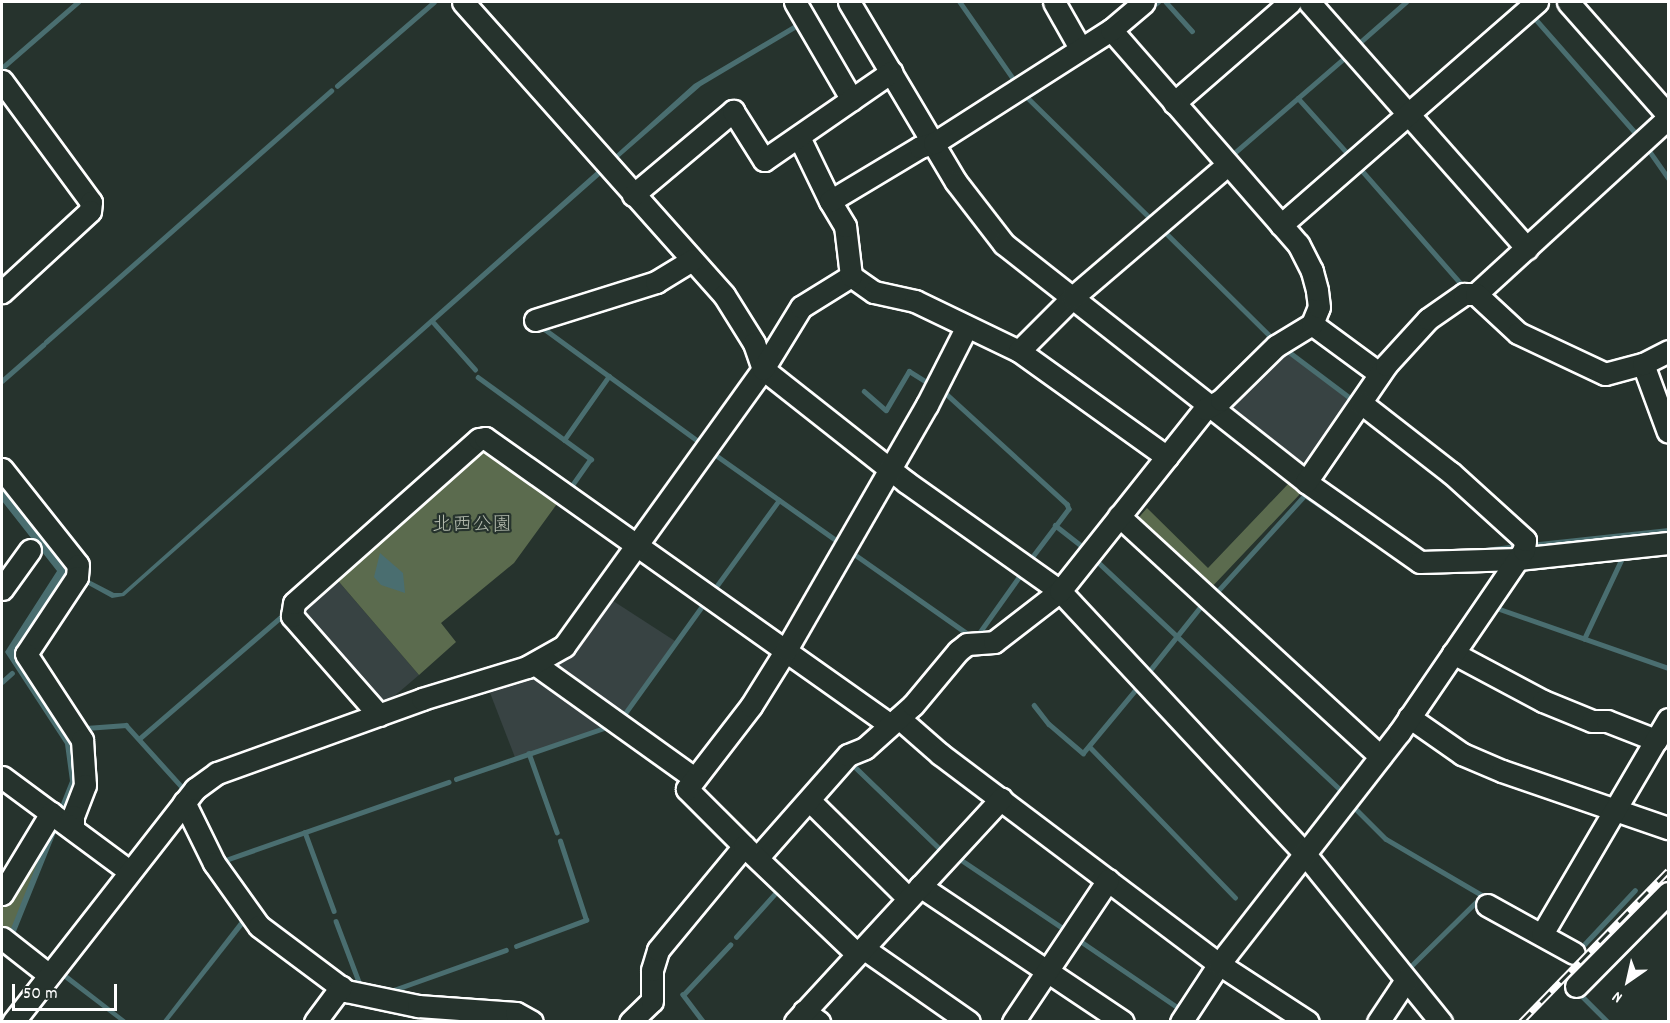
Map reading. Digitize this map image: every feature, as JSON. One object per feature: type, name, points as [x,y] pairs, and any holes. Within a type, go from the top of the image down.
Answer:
[{"type":"street","points":[[463,2],[724,295],[754,343],[763,369],[890,469],[1060,591],[1304,853],[1441,1022]]},
{"type":"street","points":[[795,2],[852,100]]},
{"type":"street","points":[[849,2],[956,182],[1004,244],[1212,404],[1306,482],[1420,562],[1522,550],[1668,543]]},
{"type":"street","points":[[1054,2],[1080,48]]},
{"type":"street","points":[[1174,103],[1290,2]]},
{"type":"street","points":[[1309,2],[1527,248]]},
{"type":"street","points":[[1281,225],[1537,2]]},
{"type":"street","points":[[1306,482],[1380,374],[1428,319],[1464,294],[1476,294],[1668,117],[1568,2]]},
{"type":"street","points":[[830,201],[921,147],[934,143],[1111,30],[1137,4]]},
{"type":"street","points":[[630,1022],[652,1001],[652,970],[658,950],[751,851],[810,801],[848,755],[865,748],[894,722],[958,651],[967,644],[994,642],[1060,591],[1204,409],[1276,346],[1312,324],[1319,307],[1312,271],[1298,244],[1111,30]]},
{"type":"street","points":[[633,195],[733,111],[764,160],[891,72]]},
{"type":"street","points":[[2,81],[91,202],[90,211],[2,292]]},
{"type":"street","points":[[799,137],[830,201],[845,226],[851,276],[874,292],[915,301],[966,328],[1019,351],[1167,457]]},
{"type":"street","points":[[1019,351],[1073,297],[1228,164]]},
{"type":"street","points":[[535,320],[656,282],[692,260]]},
{"type":"street","points":[[13,1022],[184,802],[217,773],[379,715],[535,664],[564,646],[763,369],[801,307],[851,276]]},
{"type":"street","points":[[1476,294],[1518,333],[1561,356],[1605,374],[1643,364],[1668,351]]},
{"type":"street","points":[[1312,324],[1380,374]]},
{"type":"street","points":[[966,328],[890,469],[786,650],[751,706],[687,789],[860,951],[969,1022]]},
{"type":"street","points":[[1643,364],[1668,432]]},
{"type":"street","points":[[1361,403],[1451,472],[1522,550]]},
{"type":"street","points":[[379,715],[292,616],[294,603],[479,439],[489,439],[786,650],[894,722],[1001,799],[1219,964],[1308,1022]]},
{"type":"street","points":[[2,469],[78,565],[77,577],[68,587],[26,654],[82,740],[85,785],[73,816],[61,820],[2,894]]},
{"type":"street","points":[[1119,516],[1380,756]]},
{"type":"street","points":[[2,588],[30,550]]},
{"type":"street","points":[[1181,1022],[1219,964],[1409,717],[1522,550]]},
{"type":"street","points":[[1453,654],[1543,701],[1592,721],[1607,721],[1656,740]]},
{"type":"street","points":[[535,664],[694,778]]},
{"type":"street","points":[[1409,717],[1462,754],[1668,828]]},
{"type":"street","points":[[1542,934],[1668,718]]},
{"type":"street","points":[[2,777],[129,871]]},
{"type":"street","points":[[806,1018],[860,951],[1001,799]]},
{"type":"street","points":[[810,801],[914,892],[1047,971],[1123,1022]]},
{"type":"street","points":[[184,802],[214,863],[259,926],[341,987],[418,1006],[516,1012],[532,1022]]},
{"type":"street","points":[[1013,1022],[1108,880]]},
{"type":"street","points":[[1487,905],[1574,953]]},
{"type":"street","points":[[1576,987],[1664,906]]},
{"type":"street","points":[[2,938],[53,970]]},
{"type":"street","points":[[1378,1022],[1406,980]]},
{"type":"street","points":[[315,1022],[341,987]]},
{"type":"shaded area","points":[[1279,347],[1353,403],[1305,468],[1230,412]]},
{"type":"shaded area","points":[[334,576],[419,675],[385,704],[377,702],[299,615],[301,605]]},
{"type":"shaded area","points":[[607,597],[675,641],[619,720],[543,667]]},
{"type":"shaded area","points":[[539,669],[617,725],[516,760],[487,685]]},
{"type":"green space","name":"北西公園","points":[[480,445],[562,497],[514,563],[441,623],[456,642],[419,675],[334,576]]},
{"type":"green space","points":[[1289,483],[1300,494],[1208,591],[1134,523],[1147,508],[1208,568]]},
{"type":"green space","points":[[54,822],[9,936],[2,933],[2,900]]},
{"type":"water","points":[[797,23],[802,26],[701,86],[616,160],[613,157],[694,84]]},
{"type":"water","points":[[599,169],[603,173],[124,596],[112,598],[81,581],[83,577],[114,593],[122,593]]},
{"type":"water","points":[[2,475],[76,568],[18,652],[72,736],[78,778],[15,934],[127,1021],[120,1021],[8,936],[70,781],[65,744],[5,652],[57,571],[2,501]]},
{"type":"water","points":[[380,553],[403,573],[405,593],[381,585],[374,577]]},
{"type":"water","points":[[244,916],[247,921],[168,1021],[162,1022]]},
{"type":"waterway","points":[[2,68],[78,2]]},
{"type":"waterway","points":[[337,86],[434,2]]},
{"type":"waterway","points":[[960,2],[1015,81]]},
{"type":"waterway","points":[[1149,9],[1158,2]]},
{"type":"waterway","points":[[1166,2],[1192,31]]},
{"type":"waterway","points":[[1357,45],[1406,2]]},
{"type":"waterway","points":[[1532,15],[1639,137]]},
{"type":"waterway","points":[[1232,155],[1348,55]]},
{"type":"waterway","points":[[1031,94],[1043,86]]},
{"type":"waterway","points":[[46,342],[331,91]]},
{"type":"waterway","points":[[1027,97],[1151,219]]},
{"type":"waterway","points":[[1298,98],[1350,156]]},
{"type":"waterway","points":[[1646,146],[1668,178]]},
{"type":"waterway","points":[[1358,166],[1462,285]]},
{"type":"waterway","points":[[1162,229],[1272,338]]},
{"type":"waterway","points":[[434,323],[475,369]]},
{"type":"waterway","points":[[539,325],[702,444]]},
{"type":"waterway","points":[[2,381],[43,345]]},
{"type":"waterway","points":[[1284,348],[1353,400]]},
{"type":"waterway","points":[[864,391],[886,410],[909,371],[930,384]]},
{"type":"waterway","points":[[564,440],[609,376]]},
{"type":"waterway","points":[[478,377],[591,459],[570,489]]},
{"type":"waterway","points":[[941,389],[1067,504],[1069,509],[1032,558]]},
{"type":"waterway","points":[[713,453],[840,543]]},
{"type":"waterway","points":[[1216,593],[1305,495],[1296,487]]},
{"type":"waterway","points":[[1305,495],[1349,525]]},
{"type":"waterway","points":[[713,591],[779,500]]},
{"type":"waterway","points":[[1055,525],[1083,547]]},
{"type":"waterway","points":[[1530,545],[1668,530]]},
{"type":"waterway","points":[[1485,550],[1518,546]]},
{"type":"waterway","points":[[850,551],[971,636]]},
{"type":"waterway","points":[[1584,639],[1623,556]]},
{"type":"waterway","points":[[1098,562],[1341,790]]},
{"type":"waterway","points":[[977,636],[1019,577]]},
{"type":"waterway","points":[[1151,669],[1205,601]]},
{"type":"waterway","points":[[621,719],[705,602]]},
{"type":"waterway","points":[[1494,607],[1668,668]]},
{"type":"waterway","points":[[139,739],[281,617]]},
{"type":"waterway","points":[[2,682],[12,673]]},
{"type":"waterway","points":[[1034,705],[1049,724],[1083,753],[1137,688]]},
{"type":"waterway","points":[[86,728],[126,725],[183,788]]},
{"type":"waterway","points":[[456,779],[610,726]]},
{"type":"waterway","points":[[1090,747],[1235,897]]},
{"type":"waterway","points":[[529,753],[557,832]]},
{"type":"waterway","points":[[851,763],[942,851]]},
{"type":"waterway","points":[[220,862],[448,782]]},
{"type":"waterway","points":[[1351,804],[1386,839],[1487,898]]},
{"type":"waterway","points":[[305,832],[334,911]]},
{"type":"waterway","points":[[516,946],[586,920],[560,841]]},
{"type":"waterway","points":[[957,857],[1067,931]]},
{"type":"waterway","points":[[736,937],[780,888]]},
{"type":"waterway","points":[[1578,951],[1635,890]]},
{"type":"waterway","points":[[1411,966],[1476,902]]},
{"type":"waterway","points":[[336,921],[361,987]]},
{"type":"waterway","points":[[1076,938],[1180,1009]]},
{"type":"waterway","points":[[703,1022],[683,995],[730,945]]},
{"type":"waterway","points":[[388,992],[506,950]]},
{"type":"waterway","points":[[1578,992],[1608,1022]]},
{"type":"railway","points":[[1521,1022],[1668,871]]}]
